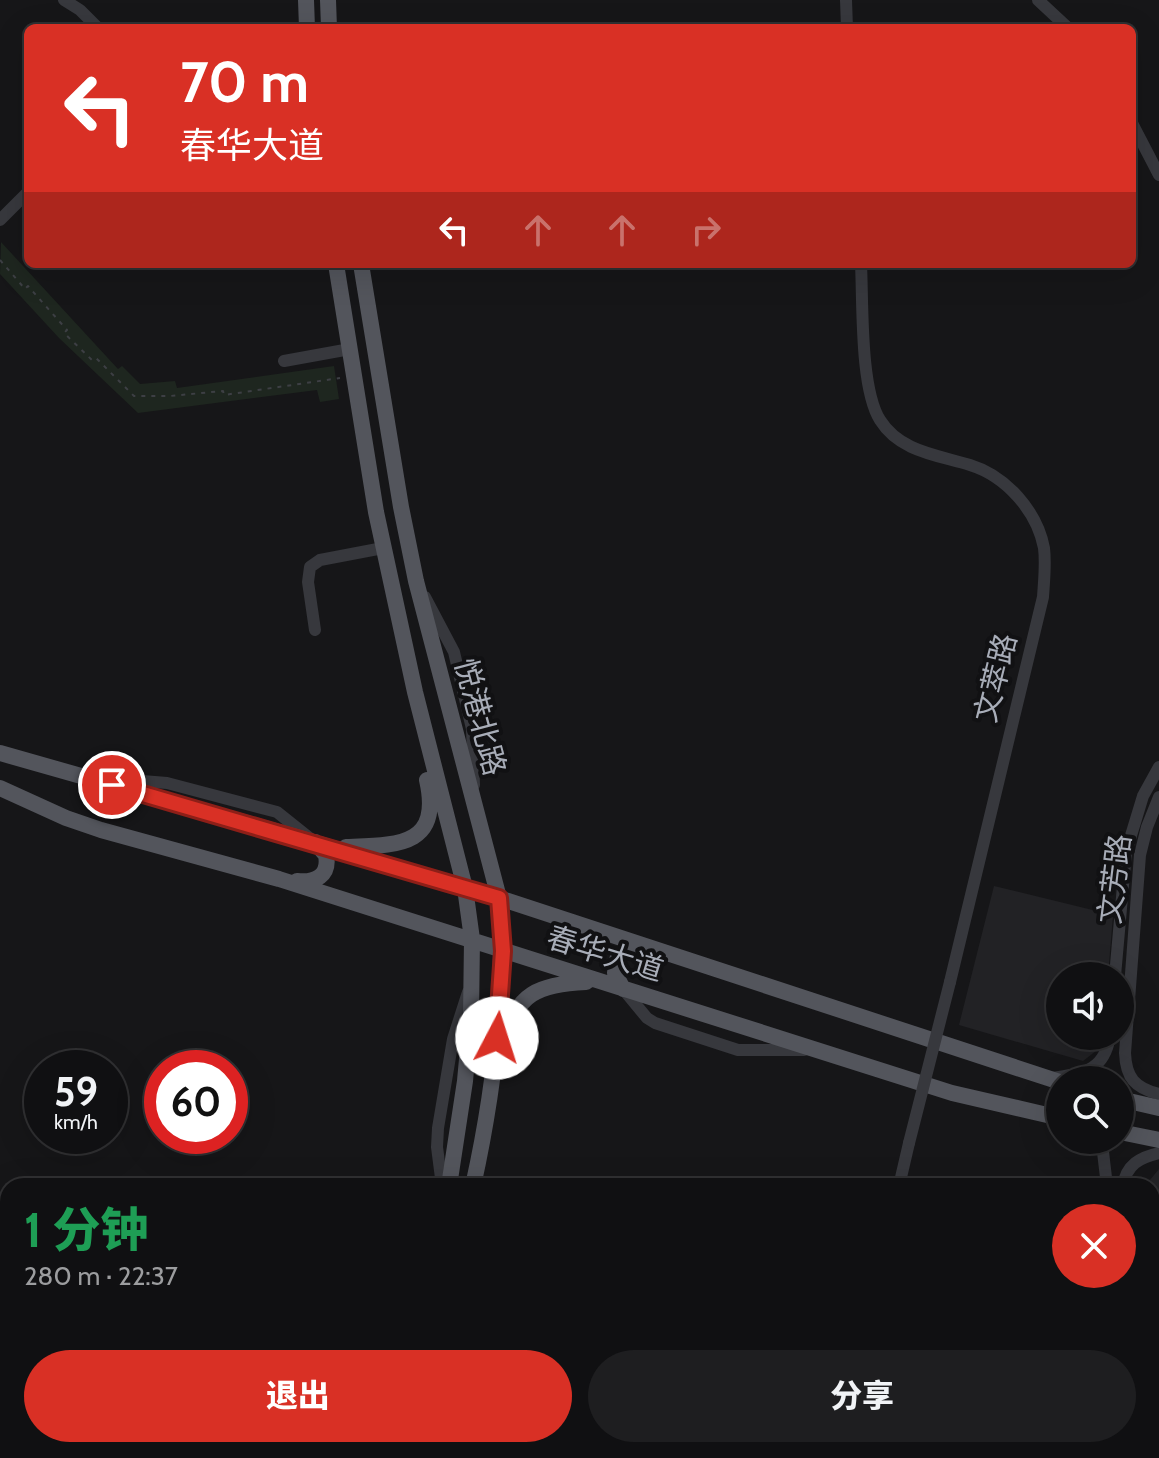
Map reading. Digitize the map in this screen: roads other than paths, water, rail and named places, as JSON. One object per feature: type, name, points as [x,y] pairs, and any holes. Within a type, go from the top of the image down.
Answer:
[{"type":"main road","points":[[306,0],[307,24]]},
{"type":"main road","points":[[328,0],[329,24]]},
{"type":"main road","name":"悦港北路","points":[[337,268],[383,548],[415,692],[465,888],[472,939],[465,1081],[450,1178]]},
{"type":"main road","name":"悦港北路","points":[[362,268],[416,581],[499,898],[503,951],[500,1016],[475,1178]]},
{"type":"main road","points":[[333,848],[396,844],[419,834],[427,824],[431,800],[417,739],[415,692]]},
{"type":"main road","name":"春华大道","points":[[0,753],[315,842],[499,898],[1046,1077]]},
{"type":"main road","name":"春华大道","points":[[0,788],[101,830],[279,879],[952,1093],[1046,1115]]},
{"type":"main road","points":[[279,879],[308,882],[319,879],[326,872],[326,855],[315,842]]},
{"type":"main road","points":[[623,989],[615,973],[618,956],[631,947],[653,948]]},
{"type":"main road","points":[[481,1148],[499,1101],[508,1029],[522,1000],[534,991],[552,986],[599,982]]},
{"type":"main road","points":[[1134,1102],[1159,1108]]},
{"type":"main road","points":[[1134,1135],[1159,1140]]},
{"type":"street","points":[[64,0],[94,24]]},
{"type":"street","points":[[846,0],[847,24]]},
{"type":"street","points":[[1038,0],[1064,24]]},
{"type":"street","points":[[1136,131],[1159,175]]},
{"type":"street","points":[[0,220],[24,196]]},
{"type":"street","name":"文萃路","points":[[861,268],[870,395],[879,419],[893,437],[911,448],[975,466],[1011,490],[1028,508],[1044,548],[1043,597],[901,1178]]},
{"type":"street","points":[[284,361],[350,349]]},
{"type":"street","points":[[315,630],[308,582],[310,567],[320,560],[383,548]]},
{"type":"street","name":"文芳路","points":[[1116,962],[1126,852],[1132,823],[1159,767]]},
{"type":"street","name":"文芳路","points":[[1159,797],[1140,855],[1125,1064],[1132,1081],[1139,1088],[1159,1094]]},
{"type":"street","points":[[441,1178],[438,1128],[451,1047],[472,981]]},
{"type":"street","points":[[623,989],[655,1023],[738,1050],[815,1049]]},
{"type":"street","points":[[1094,1066],[1100,1063],[1107,1050]]},
{"type":"street","points":[[1014,1107],[1046,1120]]},
{"type":"street","points":[[1124,1178],[1132,1164],[1144,1156],[1159,1153]]},
{"type":"street","points":[[1103,1154],[1106,1178]]}]
